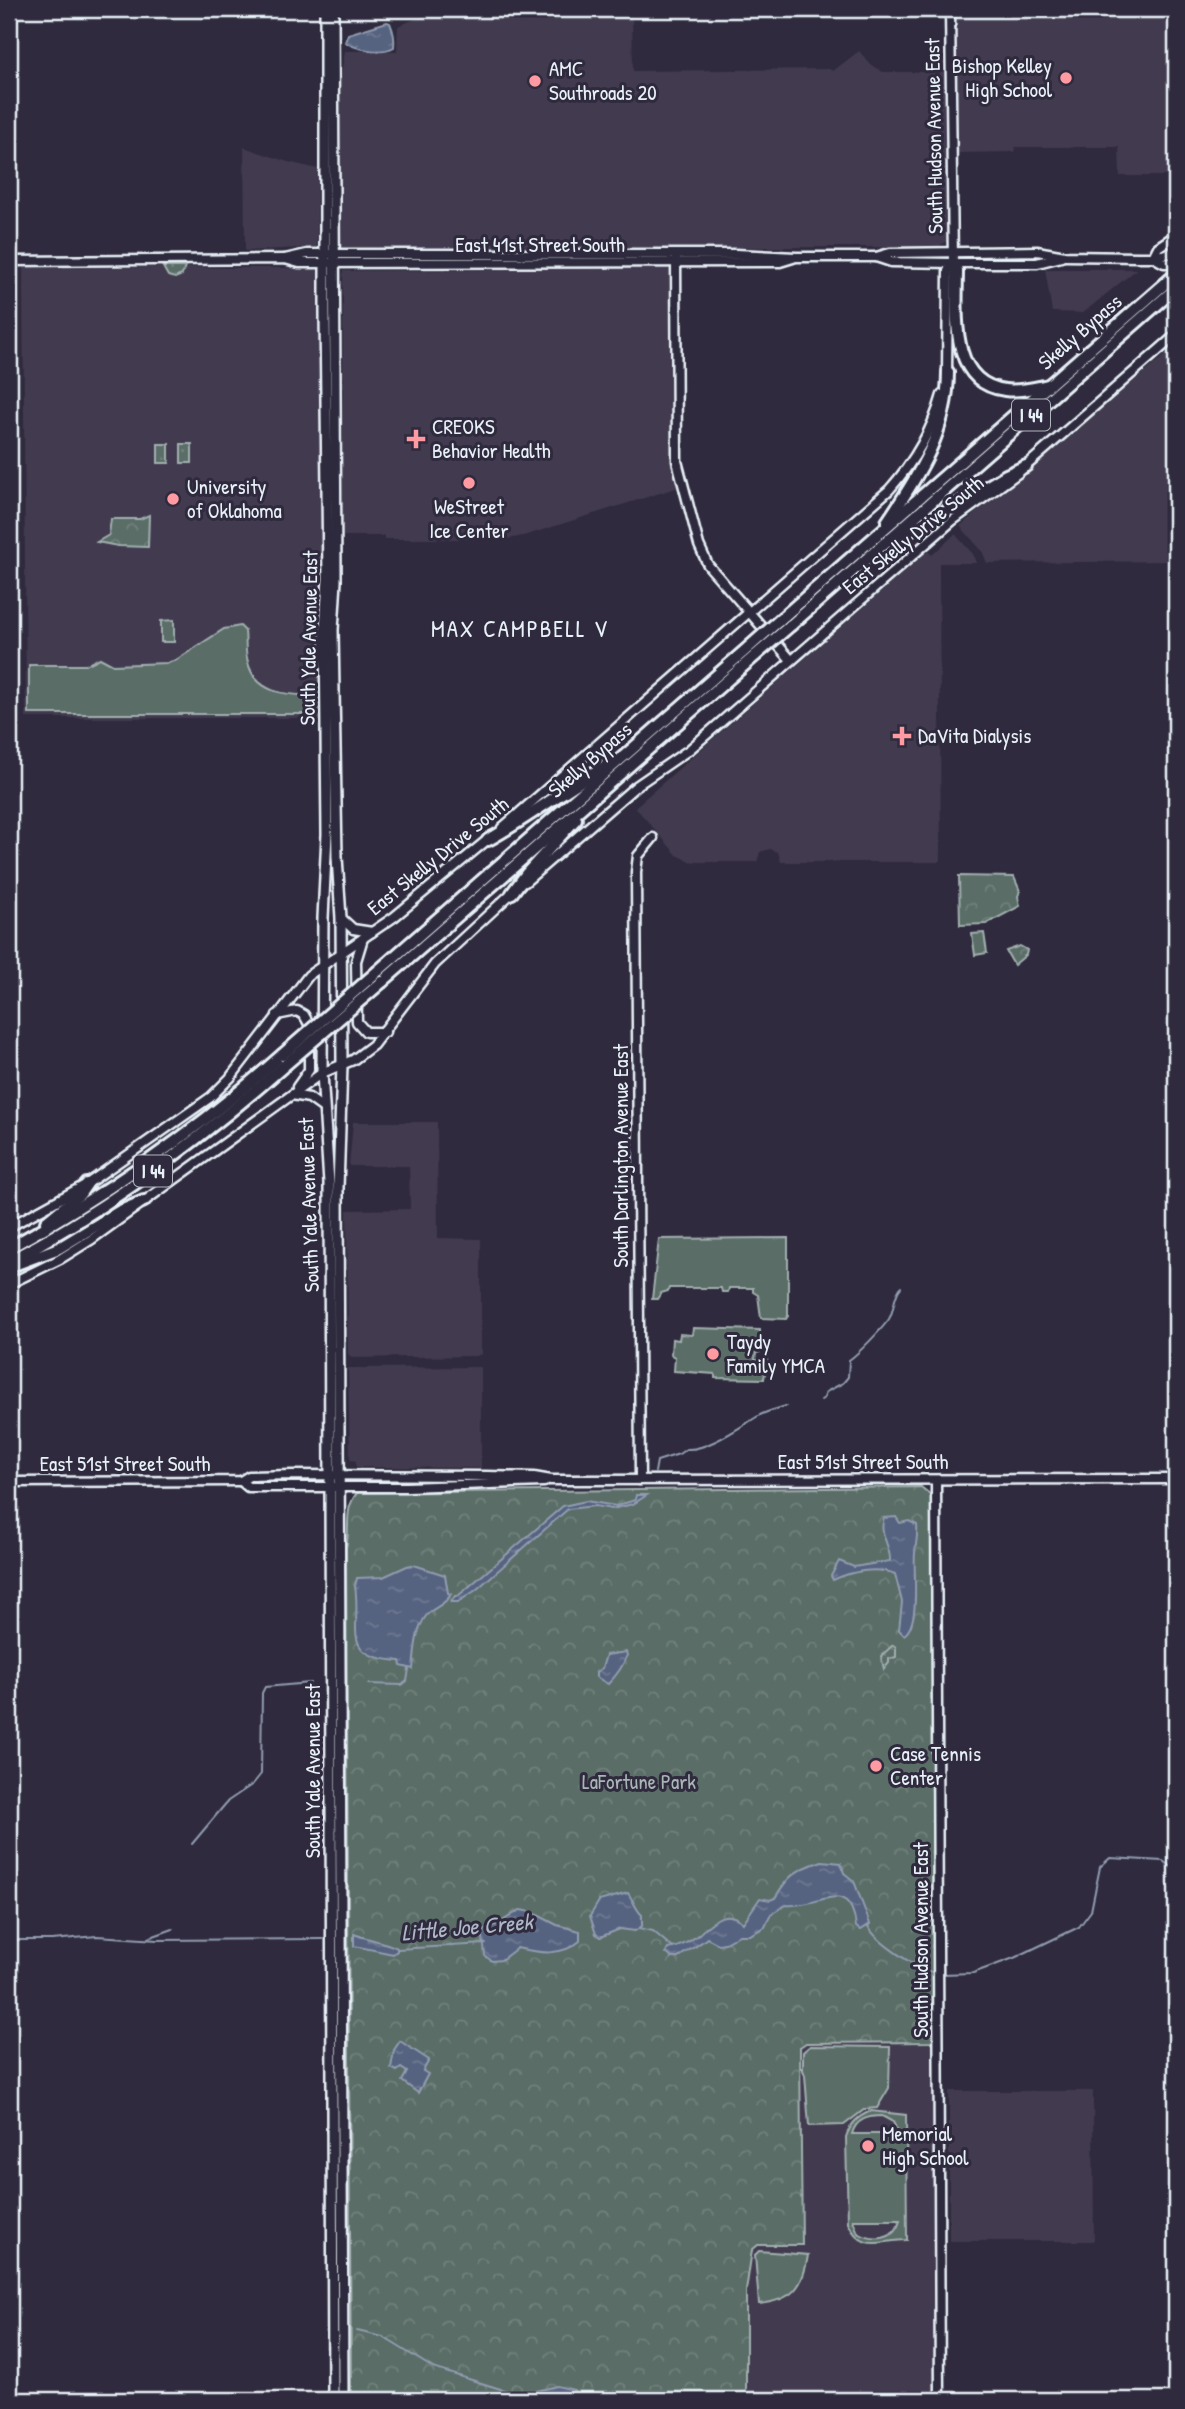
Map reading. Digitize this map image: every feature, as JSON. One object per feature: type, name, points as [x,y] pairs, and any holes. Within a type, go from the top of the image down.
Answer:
[{"type":"highway","points":[[952,257],[957,270],[958,339],[962,355],[971,370],[983,381],[998,388],[1014,390],[1049,385]]},
{"type":"highway","name":"Skelly Bypass","points":[[881,539],[1049,385],[1176,274]]},
{"type":"highway","name":"Skelly Bypass","points":[[380,976],[602,789],[787,621],[1176,288]]},
{"type":"highway","points":[[881,539],[929,455],[944,409],[948,372]]},
{"type":"highway","points":[[881,539],[937,517],[1006,475],[1026,466]]},
{"type":"highway","name":"Skelly Bypass","points":[[9,1261],[145,1177],[214,1126],[626,754],[753,651]]},
{"type":"highway","points":[[488,840],[514,826],[576,781],[626,754]]},
{"type":"highway","points":[[512,893],[602,789]]},
{"type":"highway","name":"Skelly Bypass","points":[[9,1248],[95,1198],[154,1158],[284,1060]]},
{"type":"highway","points":[[28,1237],[80,1194],[87,1184]]},
{"type":"highway","points":[[9,1267],[60,1248],[120,1211],[144,1201]]},
{"type":"main road","name":"South Yale Avenue East","points":[[325,9],[329,259],[335,392],[329,691],[332,834],[341,918],[342,1130],[333,1167]]},
{"type":"main road","name":"South Yale Avenue East","points":[[332,542],[327,379],[333,9]]},
{"type":"main road","name":"South Hudson Avenue East","points":[[950,9],[952,257]]},
{"type":"main road","points":[[1153,257],[1158,247],[1176,235]]},
{"type":"main road","name":"East 41st Street South","points":[[9,261],[285,259],[299,254],[329,259],[676,258],[746,254],[876,257],[891,262],[952,257],[1037,263],[1065,256],[1153,257],[1176,252]]},
{"type":"main road","name":"East Skelly Drive South","points":[[9,1227],[87,1184],[217,1091],[303,982],[341,952],[394,918],[488,840],[875,502],[903,474],[928,435],[948,372],[948,271],[952,257]]},
{"type":"main road","name":"East 41st Street South","points":[[1153,257],[1164,263],[1176,263]]},
{"type":"main road","points":[[676,258],[678,467],[705,560],[791,660]]},
{"type":"main road","name":"East Skelly Drive South","points":[[9,1284],[60,1259],[92,1239],[322,1073],[366,1051],[385,1032],[435,964],[512,893],[636,786],[690,749],[952,521],[1026,466],[1176,335]]},
{"type":"main road","points":[[327,379],[335,392]]},
{"type":"main road","name":"South Yale Avenue East","points":[[332,834],[323,965],[322,1073],[323,1108],[333,1167],[334,1262],[333,2400]]},
{"type":"main road","name":"South Darlington Avenue East","points":[[640,1480],[636,872],[638,856],[653,838]]},
{"type":"main road","points":[[341,918],[354,929],[372,932]]},
{"type":"main road","points":[[363,938],[356,961],[356,1022],[366,1032],[385,1032]]},
{"type":"main road","points":[[277,1015],[298,1011],[309,1024],[309,1070],[289,1096]]},
{"type":"main road","points":[[289,1096],[309,1098],[323,1108]]},
{"type":"main road","name":"East 51st Street South","points":[[9,1482],[241,1481],[249,1476],[335,1475],[523,1477],[551,1480],[1176,1479]]},
{"type":"main road","name":"East 51st Street South","points":[[241,1481],[248,1487],[335,1487],[511,1485],[551,1480]]},
{"type":"main road","name":"South Hudson Avenue East","points":[[936,1480],[940,2400]]},
{"type":"main road","name":"South Yale Avenue East","points":[[335,1487],[343,2400]]},
{"type":"shaded area","points":[[440,9],[632,9],[633,71],[833,71],[859,51],[871,65],[883,72],[945,72],[946,242],[937,247],[341,248],[337,244],[338,176],[341,157],[341,75],[345,51],[397,51],[398,26]]},
{"type":"shaded area","name":"Bishop Kelley High School","points":[[956,9],[1176,9],[1176,176],[1120,176],[1119,147],[1015,147],[1015,152],[958,153]]},
{"type":"shaded area","points":[[244,147],[318,169],[317,247],[245,251]]},
{"type":"shaded area","points":[[494,266],[667,267],[671,459],[679,487],[509,539],[385,539],[385,536],[343,536],[340,502],[343,501],[343,271],[487,270]]},
{"type":"shaded area","name":"University of Oklahoma","points":[[23,267],[316,268],[320,274],[323,492],[320,506],[323,575],[320,629],[321,718],[26,718]]},
{"type":"shaded area","points":[[1045,269],[1137,269],[1083,313],[1052,312]]},
{"type":"shaded area","points":[[1176,346],[1176,561],[987,563],[982,551],[960,526]]},
{"type":"shaded area","points":[[955,534],[973,554],[976,563],[939,563],[941,859],[938,862],[781,862],[778,852],[770,849],[760,852],[757,862],[692,862],[677,855],[635,807],[928,551],[932,555]]},
{"type":"shaded area","points":[[353,1122],[437,1122],[438,1238],[481,1239],[481,1354],[352,1358],[348,1354],[347,1210],[410,1209],[409,1166],[349,1166]]},
{"type":"shaded area","points":[[481,1367],[481,1468],[356,1467],[356,1461],[350,1460],[348,1368]]},
{"type":"shaded area","name":"Memorial High School","points":[[934,2042],[935,2400],[746,2400],[746,2291],[752,2250],[758,2245],[802,2245],[800,2047],[805,2043]]},
{"type":"shaded area","points":[[949,2091],[1093,2091],[1094,2241],[949,2241]]},
{"type":"green space","points":[[163,267],[185,267],[182,275],[175,278],[168,276]]},
{"type":"green space","points":[[158,444],[169,444],[169,463],[158,463]]},
{"type":"green space","points":[[181,444],[192,444],[192,463],[181,463]]},
{"type":"green space","points":[[149,515],[148,547],[97,542],[109,535],[111,519],[140,519]]},
{"type":"green space","points":[[174,620],[174,642],[161,642],[161,621]]},
{"type":"green space","points":[[240,626],[245,631],[247,658],[256,679],[264,686],[283,693],[317,695],[317,714],[29,714],[29,665],[86,665],[100,658],[113,665],[167,663],[224,629]]},
{"type":"green space","points":[[959,876],[1014,877],[1020,891],[1020,906],[986,924],[960,925]]},
{"type":"green space","points":[[984,933],[987,953],[975,955],[972,934]]},
{"type":"green space","points":[[1020,946],[1027,950],[1026,955],[1014,965],[1006,951]]},
{"type":"green space","points":[[788,1238],[786,1319],[761,1318],[758,1295],[753,1292],[753,1288],[729,1288],[728,1292],[722,1292],[721,1288],[669,1288],[657,1299],[652,1299],[659,1239]]},
{"type":"green space","name":"Taydy Family YMCA","points":[[693,1328],[760,1330],[760,1352],[756,1353],[755,1360],[767,1360],[764,1379],[715,1378],[715,1374],[674,1371],[672,1339],[679,1340],[680,1334],[692,1335]]},
{"type":"green space","name":"LaFortune Park","points":[[921,1487],[931,1495],[934,2042],[806,2043],[800,2047],[802,2245],[758,2245],[752,2250],[746,2291],[746,2400],[351,2400],[346,1548],[349,1512],[353,1499],[357,1493]]},
{"type":"green space","points":[[893,1645],[896,1647],[896,1657],[889,1659],[884,1669],[881,1656]]},
{"type":"green space","points":[[810,2046],[890,2047],[889,2088],[877,2108],[865,2109],[844,2125],[809,2126],[803,2052]]},
{"type":"green space","points":[[871,2111],[906,2115],[907,2240],[866,2242],[854,2233],[848,2223],[846,2137],[855,2121]],"holes":[[[882,2116],[893,2122],[899,2134],[852,2134],[863,2119]],[[853,2220],[900,2220],[894,2232],[883,2238],[871,2238],[858,2233]]]},
{"type":"green space","points":[[759,2251],[808,2255],[803,2276],[794,2290],[780,2299],[759,2304],[755,2255]]},
{"type":"water","points":[[387,22],[392,29],[394,47],[370,50],[345,42],[348,34]]},
{"type":"water","points":[[636,1495],[647,1495],[633,1504],[612,1509],[595,1506],[568,1509],[476,1590],[458,1602],[451,1602],[563,1506],[586,1501],[616,1506],[635,1500]]},
{"type":"water","points":[[896,1517],[900,1523],[909,1521],[917,1525],[913,1620],[904,1635],[899,1630],[902,1602],[895,1574],[872,1570],[855,1572],[833,1580],[831,1576],[839,1561],[854,1567],[890,1561],[883,1524],[884,1518]]},
{"type":"water","points":[[414,1565],[445,1575],[448,1593],[451,1594],[422,1622],[416,1642],[413,1669],[401,1666],[400,1661],[368,1654],[360,1647],[356,1628],[355,1586],[357,1578],[383,1577]]},
{"type":"water","points":[[626,1652],[622,1667],[608,1684],[596,1677],[606,1655]]},
{"type":"water","points":[[822,1861],[841,1863],[844,1873],[854,1881],[870,1924],[861,1930],[856,1927],[853,1911],[847,1902],[840,1898],[831,1898],[786,1905],[771,1914],[765,1927],[750,1935],[739,1935],[718,1944],[707,1938],[678,1958],[672,1958],[666,1953],[668,1949],[692,1939],[725,1916],[737,1918],[743,1923],[760,1898],[775,1898],[794,1874]]},
{"type":"water","points":[[628,1893],[642,1915],[642,1926],[635,1931],[620,1929],[600,1937],[596,1934],[590,1916],[599,1901]]},
{"type":"water","points":[[520,1910],[580,1931],[580,1941],[558,1952],[517,1948],[501,1960],[492,1961],[485,1956],[485,1929]]},
{"type":"water","points":[[354,1934],[394,1946],[397,1951],[393,1954],[354,1946]]},
{"type":"water","points":[[400,2041],[429,2060],[423,2071],[428,2074],[418,2093],[402,2081],[407,2072],[401,2068],[397,2071],[391,2068],[394,2050]]},
{"type":"water","points":[[557,2386],[574,2390],[575,2400],[520,2400],[525,2394]]},
{"type":"waterway","name":"Little Joe Creek","points":[[821,1400],[826,1392],[843,1383],[848,1377],[849,1360],[889,1319],[901,1287]]},
{"type":"waterway","name":"Little Joe Creek","points":[[655,1472],[657,1461],[686,1449],[714,1442],[760,1415],[786,1406]]},
{"type":"waterway","name":"Little Joe Creek","points":[[368,1684],[402,1685],[407,1681],[409,1669]]},
{"type":"waterway","name":"Little Joe Creek","points":[[192,1844],[228,1801],[253,1784],[261,1774],[262,1693],[265,1687],[310,1683]]},
{"type":"waterway","name":"Little Joe Creek","points":[[942,1974],[973,1973],[1014,1958],[1079,1927],[1091,1911],[1100,1867],[1110,1858],[1163,1861],[1176,1871]]},
{"type":"waterway","name":"Little Joe Creek","points":[[868,1926],[879,1940],[898,1954],[919,1967],[936,1973]]},
{"type":"waterway","name":"Little Joe Creek","points":[[639,1928],[653,1931],[673,1948]]},
{"type":"waterway","name":"Little Joe Creek","points":[[148,1938],[173,1929]]},
{"type":"waterway","name":"Little Joe Creek","points":[[9,1940],[97,1936],[157,1940],[323,1939]]},
{"type":"waterway","name":"Little Joe Creek","points":[[397,1949],[486,1944]]},
{"type":"waterway","points":[[357,2331],[383,2337],[433,2368],[507,2391],[520,2399]]},
{"type":"place","name":"Bishop Kelley High School","points":[[1066,78]]},
{"type":"place","name":"AMC Southroads 20","points":[[535,81]]},
{"type":"place","name":"CREOKS Behavior Health","points":[[416,439]]},
{"type":"place","name":"WeStreet Ice Center","points":[[469,483]]},
{"type":"place","name":"University of Oklahoma","points":[[173,499]]},
{"type":"place","name":"DaVita Dialysis","points":[[902,736]]},
{"type":"place","name":"Taydy Family YMCA","points":[[713,1354]]},
{"type":"place","name":"Case Tennis Center","points":[[876,1766]]},
{"type":"place","name":"Memorial High School","points":[[868,2146]]},
{"type":"district","name":"MAX CAMPBELL V","points":[[520,629]]}]
